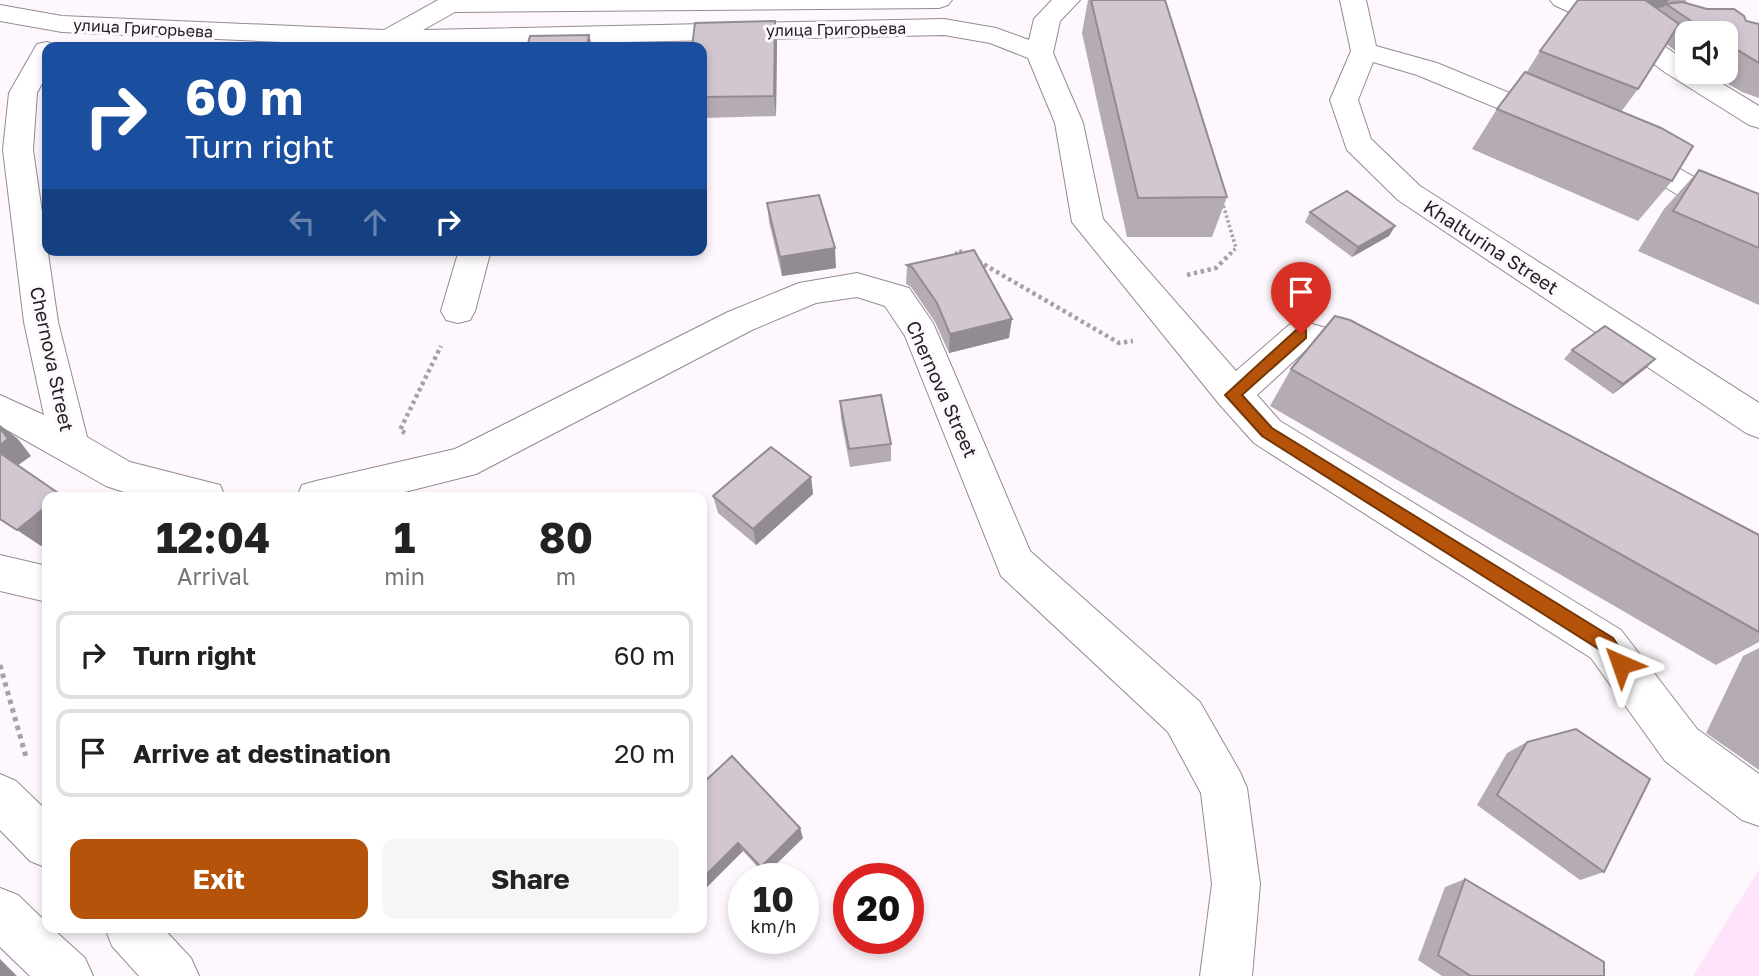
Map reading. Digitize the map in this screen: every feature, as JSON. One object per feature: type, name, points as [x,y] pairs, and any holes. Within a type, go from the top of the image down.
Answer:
[{"type":"street","points":[[388,39],[450,2],[939,0]]},
{"type":"street","points":[[1067,0],[1047,19],[1039,53],[1069,124],[1088,222],[1233,395],[1267,432],[1606,644],[1681,745],[1759,803]]},
{"type":"street","points":[[1353,0],[1364,51],[1427,69],[1634,155],[1759,229]]},
{"type":"street","points":[[1563,0],[1616,24],[1676,67],[1759,119]]},
{"type":"street","name":"улица Григорьева","points":[[0,13],[52,40],[388,39],[464,42],[944,27],[996,36],[1039,53]]},
{"type":"street","points":[[1616,24],[1664,18],[1675,21]]},
{"type":"street","name":"Khalturina Street","points":[[1364,51],[1344,100],[1357,143],[1409,193],[1759,423]]},
{"type":"street","name":"Chernova Street","points":[[42,58],[23,93],[18,150],[41,322],[69,446],[119,475],[176,492]]},
{"type":"street","points":[[458,311],[473,256]]},
{"type":"street","name":"Chernova Street","points":[[338,492],[463,463],[740,321],[811,292],[857,285],[897,297],[920,331],[1015,563],[1184,717],[1224,788],[1236,884],[1226,976]]},
{"type":"street","points":[[1233,395],[1301,334],[1381,355],[1393,362]]},
{"type":"street","points":[[0,409],[69,446]]},
{"type":"street","points":[[0,573],[42,583]]},
{"type":"street","points":[[3,800],[42,839]]},
{"type":"street","points":[[0,913],[67,976]]},
{"type":"street","points":[[134,933],[173,976]]},
{"type":"path","points":[[1140,285],[1216,268],[1236,248],[1221,197]]},
{"type":"path","points":[[949,257],[961,251],[1119,343],[1182,335]]},
{"type":"path","points":[[458,311],[400,430],[463,463]]},
{"type":"path","points":[[0,665],[29,770],[3,800]]},
{"type":"shaded area","points":[[1759,869],[1759,976],[1693,976]]},
{"type":"building","points":[[1091,0],[1165,0],[1227,197],[1138,198]]},
{"type":"building","points":[[1578,0],[1645,0],[1675,21],[1675,30],[1638,89],[1540,51]]},
{"type":"building","points":[[1682,2],[1707,9],[1734,9],[1744,16],[1746,21],[1759,24],[1759,63],[1738,50],[1738,21],[1691,21],[1666,4]]},
{"type":"building","points":[[775,21],[774,96],[707,97],[707,42],[693,42],[695,23]]},
{"type":"building","points":[[589,35],[588,42],[528,42],[530,36]]},
{"type":"building","points":[[1525,72],[1661,128],[1693,146],[1672,181],[1497,109]]},
{"type":"building","points":[[1699,170],[1759,194],[1759,248],[1673,211]]},
{"type":"building","points":[[1347,191],[1395,226],[1358,247],[1310,212]]},
{"type":"building","points":[[819,195],[835,248],[780,257],[767,203]]},
{"type":"building","points":[[974,250],[1012,319],[950,334],[937,303],[912,267],[907,265]]},
{"type":"building","points":[[1335,316],[1350,320],[1759,535],[1759,632],[1291,369]]},
{"type":"building","points":[[1605,326],[1655,359],[1623,384],[1572,350]]},
{"type":"building","points":[[881,395],[891,444],[849,449],[840,401]]},
{"type":"building","points":[[0,428],[8,439],[0,445]]},
{"type":"building","points":[[771,447],[811,477],[753,529],[713,496]]},
{"type":"building","points":[[0,453],[57,492],[42,492],[42,510],[17,530],[0,519]]},
{"type":"building","points":[[1576,729],[1650,779],[1604,872],[1497,795],[1527,742]]},
{"type":"building","points":[[732,756],[800,828],[765,863],[757,863],[738,843],[707,874],[707,779]]},
{"type":"building","points":[[1465,879],[1604,962],[1604,976],[1471,976],[1438,955]]},
{"type":"route","points":[[1301,334],[1233,395],[1267,432],[1606,644],[1621,664]]}]
